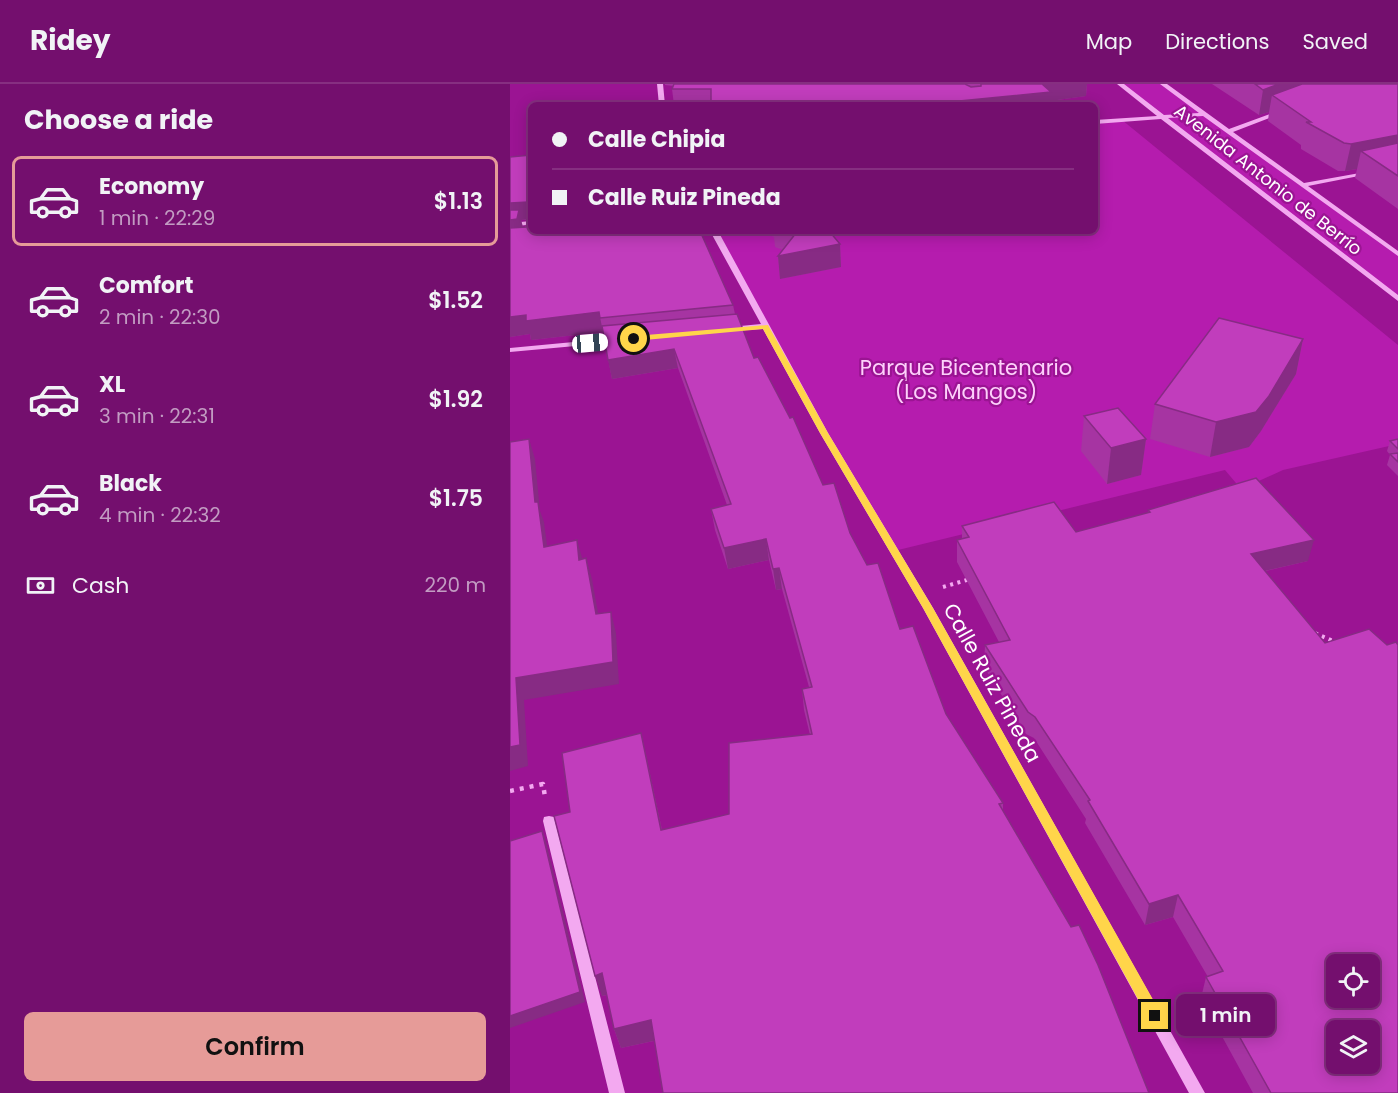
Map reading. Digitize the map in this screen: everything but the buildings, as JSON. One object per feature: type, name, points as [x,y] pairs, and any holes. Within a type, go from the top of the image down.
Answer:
[{"type":"street","points":[[660,84],[662,102]]},
{"type":"street","name":"Avenida Antonio de Berrío","points":[[1120,84],[1398,299]]},
{"type":"street","name":"Avenida Antonio de Berrío","points":[[1163,84],[1398,254]]},
{"type":"street","points":[[1230,131],[1286,110]]},
{"type":"street","points":[[1098,122],[1206,114]]},
{"type":"street","points":[[1304,185],[1376,170]]},
{"type":"street","points":[[510,225],[528,223]]},
{"type":"street","points":[[510,242],[526,241],[528,232]]},
{"type":"street","name":"Calle Ruiz Pineda","points":[[716,234],[824,433],[919,593],[1197,1093]]},
{"type":"street","points":[[719,330],[766,326]]},
{"type":"street","points":[[510,350],[625,339]]},
{"type":"street","points":[[549,821],[617,1093]]},
{"type":"path","points":[[919,593],[977,577]]},
{"type":"path","points":[[1310,631],[1342,645]]},
{"type":"path","points":[[510,791],[543,784],[549,821]]},
{"type":"green space","points":[[1120,84],[1163,84],[1398,254],[1398,299]]},
{"type":"green space","name":"Parque Bicentenario (Los Mangos)","points":[[1122,120],[1398,345],[1398,444],[1283,470],[1241,489],[1225,470],[894,551],[716,234],[1098,234],[1098,122]]},
{"type":"route","points":[[634,339],[766,326],[824,433],[928,608],[1155,1016]]}]
